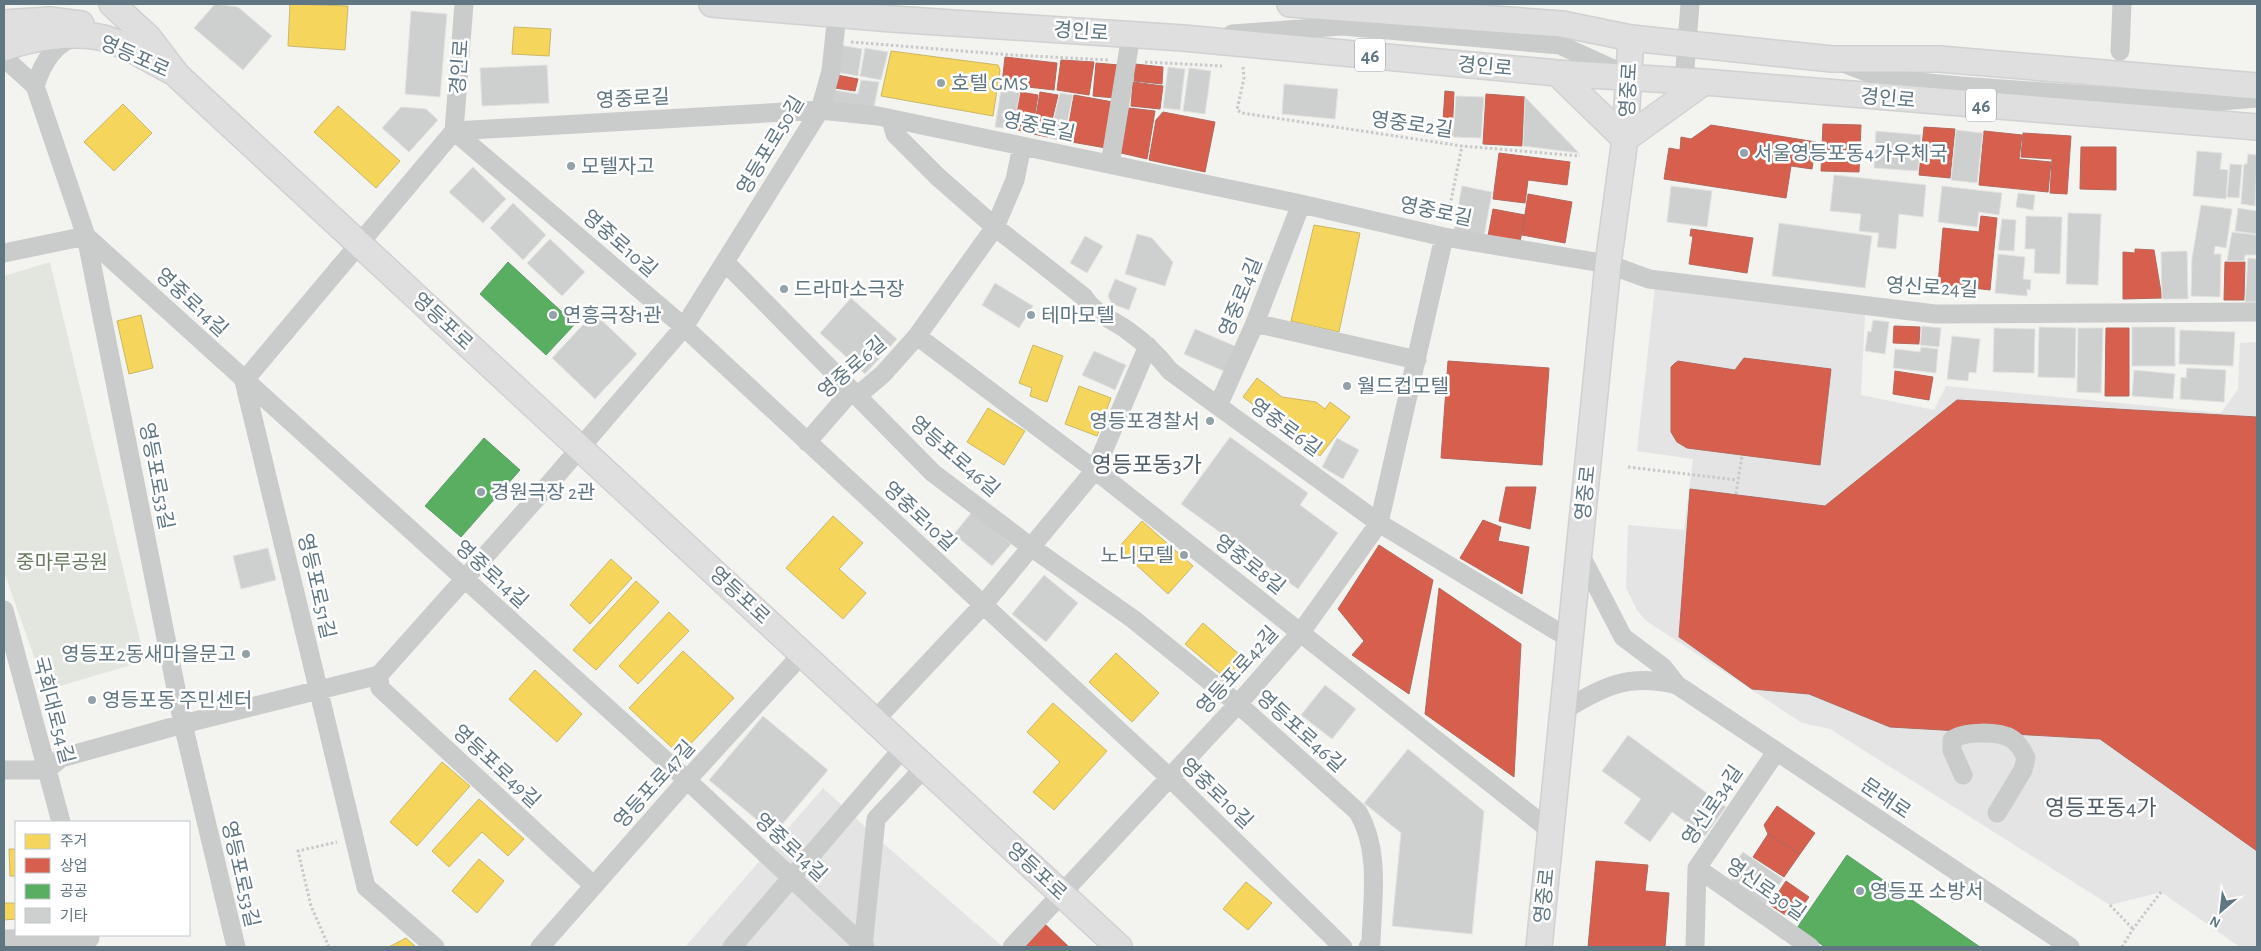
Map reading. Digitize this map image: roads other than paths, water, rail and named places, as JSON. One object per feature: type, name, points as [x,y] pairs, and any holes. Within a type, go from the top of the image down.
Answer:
[{"type":"main road","points":[[4,17],[32,4]]},
{"type":"main road","name":"영등포로","points":[[112,4],[148,37],[177,75],[803,653],[1118,947]]},
{"type":"main road","name":"경인로","points":[[712,4],[1183,38],[1557,73],[1629,76],[2257,127]]},
{"type":"main road","name":"경인로","points":[[1290,4],[1562,24],[1631,38],[1832,59],[1938,59],[2257,86]]},
{"type":"main road","points":[[4,23],[48,20],[82,24],[112,40]]},
{"type":"main road","name":"영등포로","points":[[4,48],[61,36],[83,34],[112,40],[177,75]]},
{"type":"main road","name":"영중로","points":[[1539,947],[1608,264],[1625,139],[1631,38]]},
{"type":"main road","points":[[1557,73],[1625,139],[1694,82]]},
{"type":"street","name":"경인로","points":[[454,131],[464,4]]},
{"type":"street","points":[[1690,4],[1686,43],[1694,82]]},
{"type":"street","points":[[2120,51],[2122,4]]},
{"type":"street","name":"영등포로50길","points":[[580,448],[684,328],[820,110],[831,71],[838,14]]},
{"type":"street","points":[[1183,38],[1342,26],[1560,44],[1629,76]]},
{"type":"street","points":[[4,60],[35,86],[42,67],[52,52],[74,36],[83,34]]},
{"type":"street","points":[[1110,164],[1131,35]]},
{"type":"street","points":[[1832,59],[1884,79],[1960,86],[2197,103],[2257,98]]},
{"type":"street","name":"영등포로53길","points":[[35,86],[86,236],[183,724],[236,947]]},
{"type":"street","name":"영중로길","points":[[454,131],[820,110],[891,119],[1300,204],[1444,237],[1608,264]]},
{"type":"street","name":"영중로6길","points":[[891,119],[895,134],[938,177],[995,227],[1084,297],[1090,308],[1126,329],[1148,346],[1170,371],[1379,523],[1570,640]]},
{"type":"street","points":[[244,381],[361,245],[454,131]]},
{"type":"street","name":"영중로10길","points":[[454,131],[684,328],[1170,778],[1344,947]]},
{"type":"street","name":"영중로6길","points":[[807,442],[849,394],[864,391],[884,374],[917,336],[995,227],[1015,180],[1022,146]]},
{"type":"street","name":"영중로4길","points":[[1218,406],[1255,323],[1300,204]]},
{"type":"street","points":[[4,253],[86,236]]},
{"type":"street","name":"영중로14길","points":[[86,236],[686,780],[864,947]]},
{"type":"street","name":"영등포로42길","points":[[1012,947],[1238,704],[1301,632],[1379,523],[1444,237]]},
{"type":"street","points":[[725,262],[856,392]]},
{"type":"street","name":"영신로24길","points":[[1608,264],[1649,279],[1935,314],[2257,312]]},
{"type":"street","points":[[1255,323],[1417,360]]},
{"type":"street","name":"영중로8길","points":[[917,336],[1095,470],[1551,831]]},
{"type":"street","points":[[875,720],[983,604],[1095,470],[1148,346]]},
{"type":"street","name":"영등포로51길","points":[[244,381],[366,887],[435,947]]},
{"type":"street","name":"영등포로46길","points":[[856,392],[934,473],[1031,548],[1133,619],[1238,704],[1358,812],[1367,828],[1374,861],[1371,943],[1368,947]]},
{"type":"street","points":[[4,770],[47,770],[61,758],[183,724],[379,675],[580,448]]},
{"type":"street","name":"문래로","points":[[1579,552],[1623,637],[1663,667],[1677,685],[2070,947]]},
{"type":"street","name":"국회대로54길","points":[[4,610],[61,821]]},
{"type":"street","name":"영등포로47길","points":[[540,947],[686,780],[803,653]]},
{"type":"street","name":"영등포로49길","points":[[379,675],[380,688],[594,886]]},
{"type":"street","name":"문래로","points":[[1563,711],[1587,696],[1618,683],[1656,680],[1677,685]]},
{"type":"street","points":[[1963,775],[1952,750],[1952,740],[1959,734],[1969,732],[2009,738],[2018,745],[2026,758],[2023,770],[1997,813]]},
{"type":"street","points":[[732,947],[904,747]]},
{"type":"street","name":"영신로34길","points":[[1695,947],[1697,868],[1776,752]]},
{"type":"street","points":[[864,947],[876,819],[925,767]]},
{"type":"street","name":"영신로30길","points":[[1697,868],[1810,947]]},
{"type":"street","points":[[4,939],[90,940]]},
{"type":"place","name":"호텔 GMS","points":[[941,83]]},
{"type":"place","name":"서울영등포동4가우체국","points":[[1744,153]]},
{"type":"place","name":"모텔자고","points":[[571,166]]},
{"type":"place","name":"드라마소극장","points":[[784,289]]},
{"type":"place","name":"연흥극장1관","points":[[553,315]]},
{"type":"place","name":"테마모텔","points":[[1031,315]]},
{"type":"place","name":"월드컵모텔","points":[[1347,386]]},
{"type":"place","name":"영등포경찰서","points":[[1210,421]]},
{"type":"place","name":"경원극장 2관","points":[[481,492]]},
{"type":"place","name":"노니모텔","points":[[1184,555]]},
{"type":"place","name":"영등포2동새마을문고","points":[[246,654]]},
{"type":"place","name":"영등포동 주민센터","points":[[92,700]]},
{"type":"place","name":"영등포 소방서","points":[[1860,891]]},
{"type":"district","name":"영등포동3가","points":[[1147,464]]},
{"type":"district","name":"영등포동4가","points":[[2101,807]]},
{"type":"park label","name":"중마루공원","points":[[62,562]]}]
